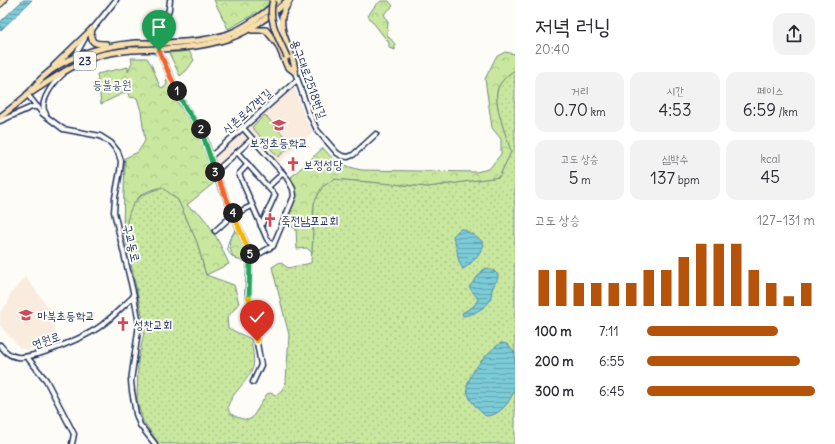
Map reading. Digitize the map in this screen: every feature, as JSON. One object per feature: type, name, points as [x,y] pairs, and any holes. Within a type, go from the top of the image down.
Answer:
[{"type":"highway","points":[[0,4],[4,0]]},
{"type":"main road","points":[[273,0],[271,15],[272,22],[290,66],[295,72]]},
{"type":"main road","name":"23","points":[[0,118],[27,94],[43,77],[59,65],[74,58],[97,49],[116,44],[198,42],[246,31],[273,9],[280,0]]},
{"type":"main road","points":[[287,1],[282,26],[295,64],[295,72]]},
{"type":"main road","name":"23","points":[[27,94],[89,59],[104,54],[131,50],[180,48],[205,45],[230,35],[287,1]]},
{"type":"main road","points":[[246,31],[260,21],[260,19],[258,19]]},
{"type":"main road","points":[[92,29],[92,41],[97,44],[116,44]]},
{"type":"main road","points":[[43,77],[92,29]]},
{"type":"main road","points":[[246,31],[258,29],[266,30],[278,45],[287,66],[295,72]]},
{"type":"main road","points":[[44,85],[68,66],[74,58]]},
{"type":"main road","points":[[27,94],[74,58]]},
{"type":"street","points":[[74,58],[92,29],[116,0]]},
{"type":"street","points":[[170,0],[166,18],[160,26],[158,36],[159,51],[182,101],[203,133],[215,172],[252,258]]},
{"type":"street","name":"용구대로2518번길","points":[[273,9],[297,80],[317,130],[337,153],[348,157],[353,155],[376,134]]},
{"type":"street","points":[[52,121],[44,112],[43,103],[53,84],[66,71]]},
{"type":"street","name":"신촌로47번길","points":[[210,157],[297,80]]},
{"type":"street","name":"구교동로","points":[[27,94],[52,121],[63,128],[100,136],[112,143],[118,152],[121,161],[114,212],[134,296],[139,324],[131,381],[132,391],[136,414],[140,425],[155,444]]},
{"type":"street","points":[[0,121],[32,107],[38,107]]},
{"type":"street","points":[[243,128],[283,173],[291,184],[294,196],[273,246],[250,260],[248,293],[260,364],[253,382]]},
{"type":"street","points":[[215,172],[252,139]]},
{"type":"street","points":[[237,152],[275,194],[261,227]]},
{"type":"street","points":[[248,164],[239,174],[261,227],[267,239],[273,246]]},
{"type":"street","points":[[268,187],[283,173]]},
{"type":"street","points":[[215,231],[234,214],[252,206]]},
{"type":"street","name":"연원로","points":[[0,345],[7,353],[16,357],[27,357],[67,344],[102,325],[134,296]]},
{"type":"street","points":[[27,357],[46,380],[74,434],[72,444]]},
{"type":"shaded area","name":"보정초등학교","points":[[294,86],[307,122],[313,132],[277,164],[247,128]]},
{"type":"shaded area","points":[[243,131],[250,139],[217,168],[213,159],[215,156]]},
{"type":"shaded area","name":"마북초등학교","points":[[25,277],[43,300],[53,318],[56,338],[28,350],[20,348],[0,325],[0,312],[8,303],[9,296]]},
{"type":"green space","points":[[214,0],[269,0],[268,8],[257,16],[255,14],[228,29]]},
{"type":"green space","points":[[381,1],[389,1],[393,6],[384,14],[388,22],[387,35],[395,44],[395,50],[389,48],[389,43],[368,16],[374,7]]},
{"type":"green space","points":[[189,51],[194,60],[187,70],[180,76],[169,53]]},
{"type":"green space","points":[[505,52],[515,54],[515,70],[501,83],[497,94],[498,110],[511,152],[499,177],[428,187],[334,179],[322,187],[314,203],[312,253],[307,248],[297,249],[296,229],[285,223],[293,206],[295,196],[294,184],[291,177],[323,148],[334,160],[361,170],[476,172],[489,169],[501,154],[501,139],[492,128],[485,79],[496,57]]},
{"type":"green space","name":"등불공원","points":[[131,58],[147,58],[152,66],[160,87],[164,88],[167,84],[166,80],[169,79],[181,107],[199,133],[215,182],[187,205],[191,209],[200,213],[210,226],[229,264],[206,275],[197,242],[178,200],[162,187],[146,192],[133,204],[129,214],[125,237],[123,226],[125,158],[138,152],[145,141],[141,111],[137,98],[129,97],[127,90],[126,92],[101,104],[97,74],[128,67],[128,72],[132,62]]},
{"type":"green space","points":[[515,70],[515,444],[159,444],[143,421],[137,401],[138,361],[145,328],[125,237],[128,214],[132,206],[142,195],[162,187],[178,200],[197,242],[206,275],[234,285],[239,303],[227,318],[228,328],[251,339],[254,361],[250,375],[228,405],[229,411],[235,416],[248,420],[252,418],[267,394],[270,393],[276,395],[282,390],[286,382],[289,335],[272,267],[280,262],[288,268],[311,263],[314,203],[322,187],[335,179],[428,187],[499,177],[511,152],[498,110],[497,94],[501,83]]},
{"type":"green space","points":[[265,115],[292,145],[278,157],[252,127]]},
{"type":"green space","points":[[236,230],[246,252],[247,262],[237,260],[233,256],[229,241]]},
{"type":"water","points":[[23,0],[32,0],[0,31],[0,22]]},
{"type":"water","points":[[460,229],[464,229],[484,244],[481,251],[469,265],[463,269],[453,238],[453,236]]},
{"type":"water","points":[[486,268],[494,271],[498,275],[492,289],[489,303],[478,311],[463,316],[462,313],[474,306],[478,299],[469,287]]},
{"type":"water","points":[[501,343],[507,344],[515,353],[514,390],[509,401],[501,410],[497,413],[486,416],[471,400],[467,392],[468,382],[480,362]]},
{"type":"waterway","points":[[149,52],[159,56]]},
{"type":"waterway","points":[[165,69],[181,107],[199,132],[215,182],[231,213]]},
{"type":"waterway","points":[[235,223],[236,229],[229,241],[228,249],[229,253],[237,260]]},
{"type":"place","name":"보정초등학교","points":[[279,125]]},
{"type":"place","name":"보정성당","points":[[293,164]]},
{"type":"place","name":"죽전남포교회","points":[[270,220]]},
{"type":"place","name":"마북초등학교","points":[[26,315]]},
{"type":"place","name":"성찬교회","points":[[123,324]]},
{"type":"route","points":[[159,51],[186,109],[203,133],[215,172],[252,258],[250,260],[248,293],[257,341]]}]
